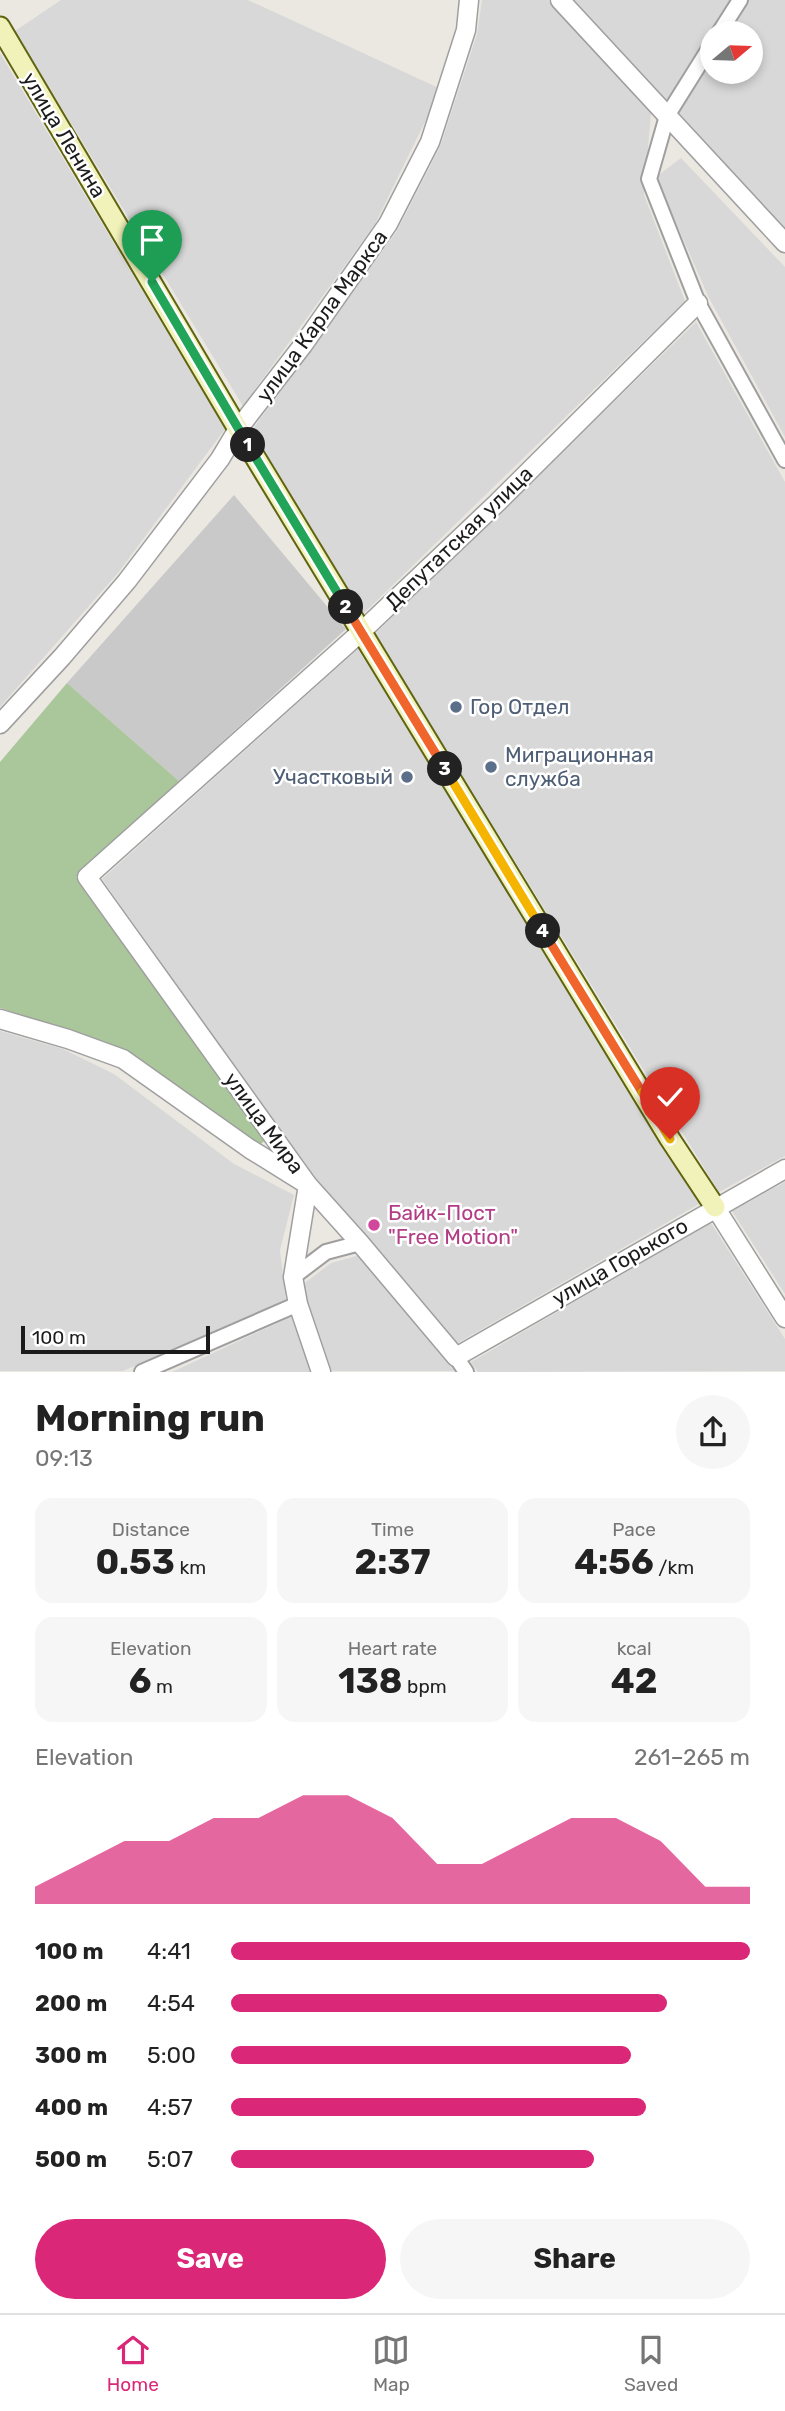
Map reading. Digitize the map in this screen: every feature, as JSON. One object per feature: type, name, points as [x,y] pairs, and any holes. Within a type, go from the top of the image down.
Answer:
[{"type":"main road","name":"улица Ленина","points":[[0,27],[238,429],[670,1139],[715,1208]]},
{"type":"street","name":"улица Карла Маркса","points":[[0,724],[127,581],[220,459],[238,429],[303,345],[388,224],[429,142],[466,30],[469,0]]},
{"type":"street","points":[[727,21],[740,0]]},
{"type":"street","points":[[563,3],[785,243]]},
{"type":"street","points":[[563,3],[785,243]]},
{"type":"street","points":[[700,63],[667,117],[649,179],[698,303],[785,460]]},
{"type":"street","name":"Депутатская улица","points":[[87,877],[361,632],[498,502],[698,303]]},
{"type":"street","name":"улица Мира","points":[[87,877],[308,1185],[461,1364]]},
{"type":"street","points":[[0,1018],[123,1059],[250,1149],[308,1185],[293,1277],[298,1304],[321,1371]]},
{"type":"street","name":"улица Горького","points":[[461,1364],[785,1168]]},
{"type":"street","name":"улица Ленина","points":[[715,1208],[785,1318]]},
{"type":"street","points":[[293,1277],[326,1252],[360,1243]]},
{"type":"street","points":[[142,1371],[298,1304]]},
{"type":"shaded area","points":[[61,0],[248,0],[441,89],[375,224],[243,406],[15,31]]},
{"type":"shaded area","points":[[482,0],[548,0],[651,113],[644,195],[685,301],[363,614],[252,430],[397,231],[440,147],[477,34]]},
{"type":"shaded area","points":[[570,0],[733,0],[720,21],[700,21],[700,53],[668,105]]},
{"type":"shaded area","points":[[747,0],[785,0],[785,234],[675,115],[700,74],[700,84],[763,84],[763,21],[734,21]]},
{"type":"shaded area","points":[[0,53],[225,429],[118,573],[0,707]]},
{"type":"shaded area","points":[[681,158],[785,267],[785,437],[709,298],[656,177]]},
{"type":"shaded area","points":[[696,322],[785,482],[785,1156],[719,1192],[375,634]]},
{"type":"shaded area","points":[[234,495],[346,629],[179,781],[67,683]]},
{"type":"shaded area","points":[[358,649],[699,1204],[456,1344],[315,1181],[102,879]]},
{"type":"shaded area","points":[[0,1031],[63,1049],[114,1074],[234,1164],[294,1195],[280,1250],[286,1301],[123,1371],[0,1371]]},
{"type":"shaded area","points":[[785,1182],[785,1294],[732,1211]]},
{"type":"shaded area","points":[[711,1223],[785,1339],[785,1371],[478,1372],[471,1362]]},
{"type":"shaded area","points":[[360,1255],[454,1371],[330,1371],[302,1285],[331,1263]]},
{"type":"shaded area","points":[[295,1315],[314,1372],[172,1372]]},
{"type":"green space","points":[[67,683],[179,781],[76,877],[269,1137],[256,1148],[124,1050],[0,1008],[0,762]]},
{"type":"place","name":"Гор Отдел","points":[[456,707]]},
{"type":"place","name":"Миграционная служба","points":[[491,767]]},
{"type":"place","name":"Участковый","points":[[407,777]]},
{"type":"place","name":"Байк-Пост \"Free Motion\"","points":[[374,1225]]},
{"type":"route","points":[[152,282],[279,497],[670,1139]]}]
